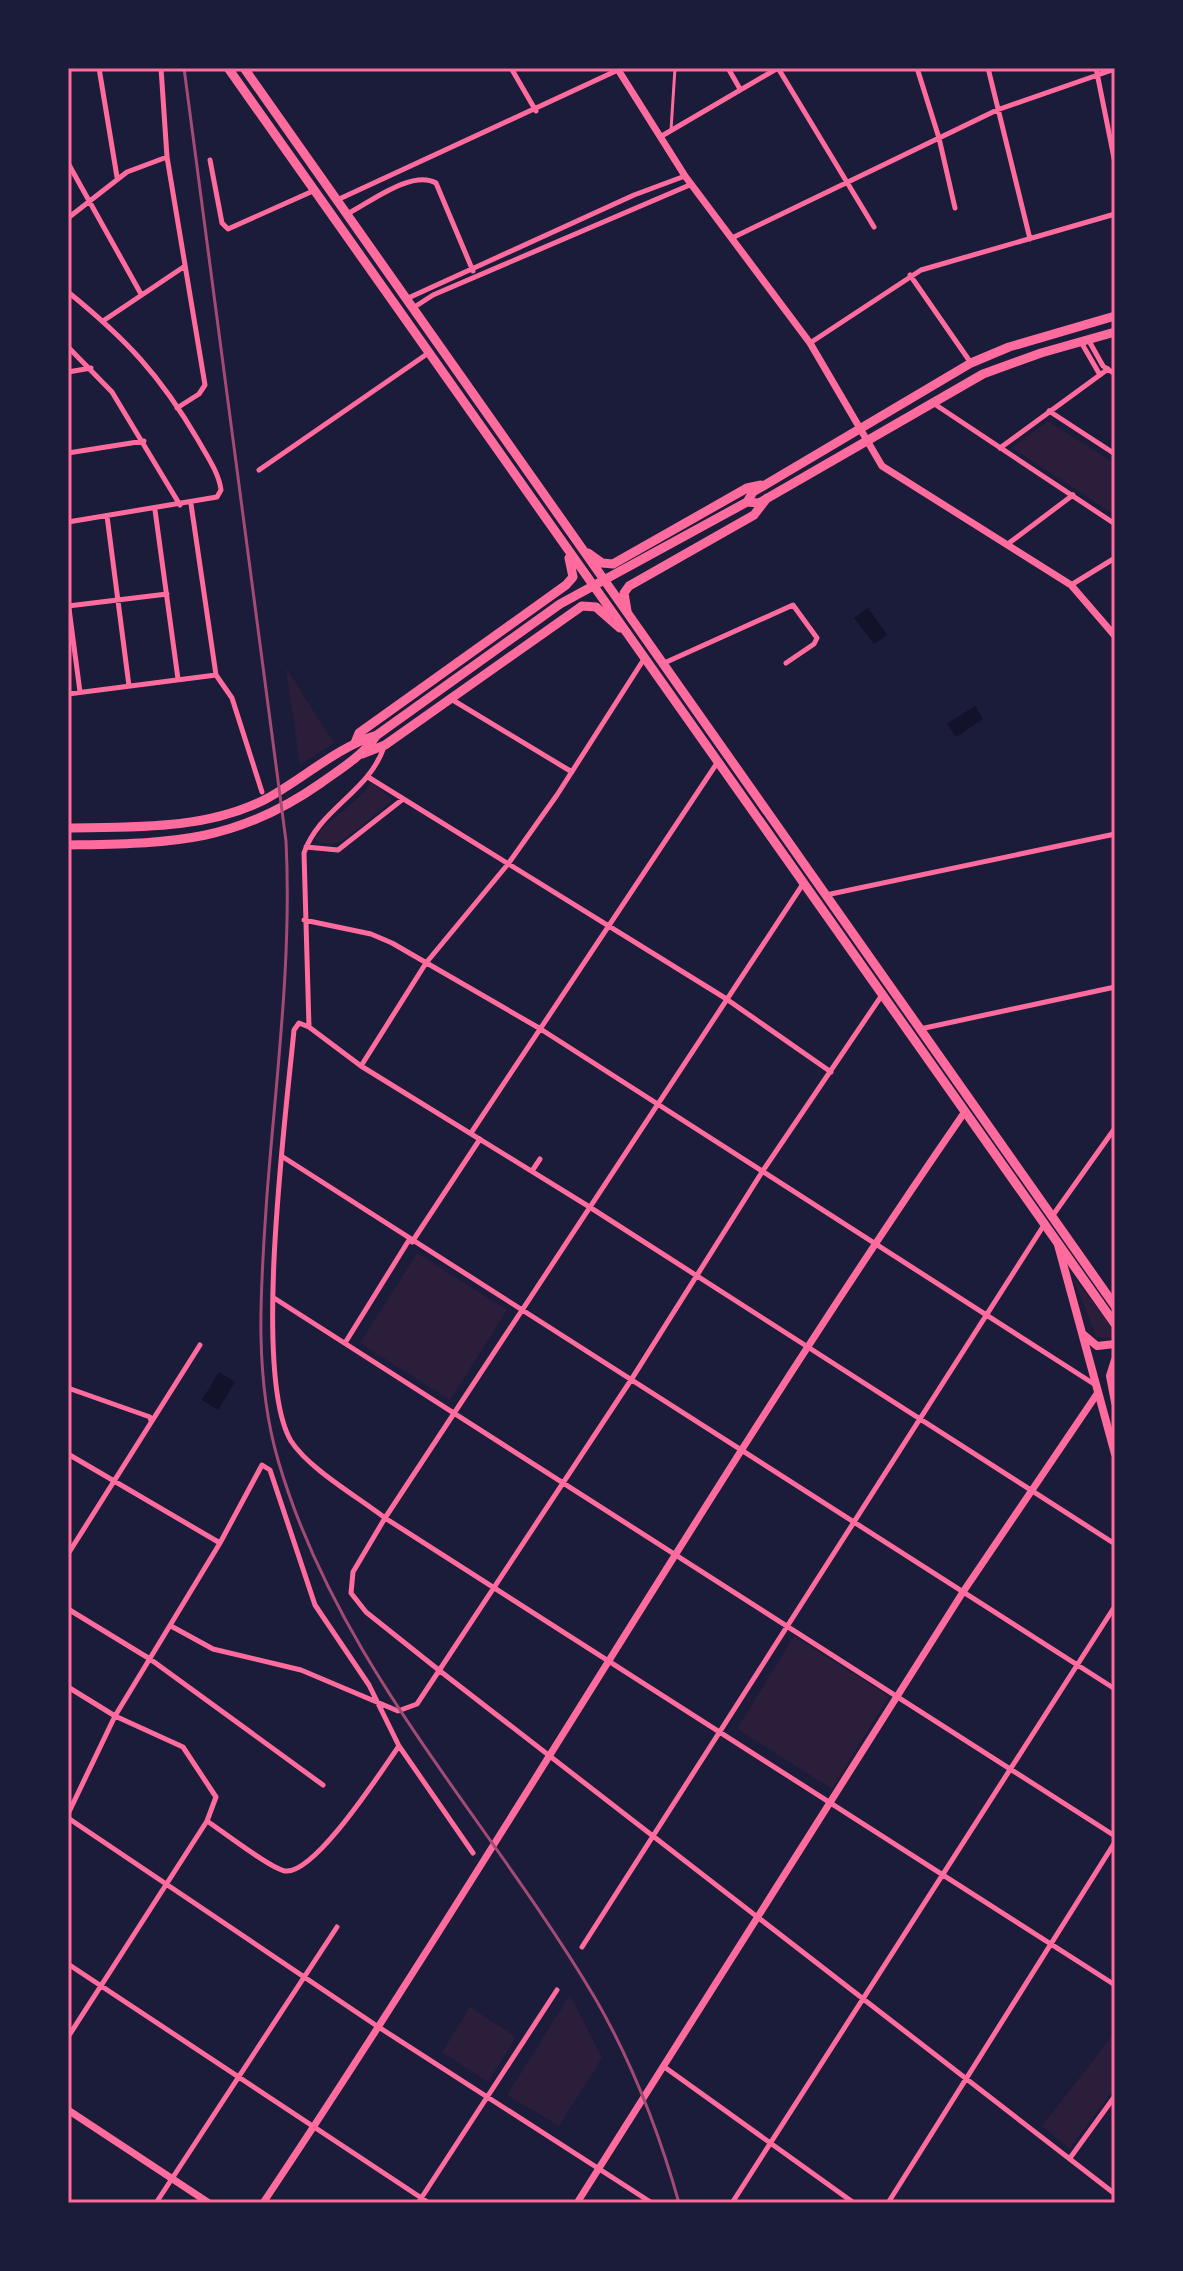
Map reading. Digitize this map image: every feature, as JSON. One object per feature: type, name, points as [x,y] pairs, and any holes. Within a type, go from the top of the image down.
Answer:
[{"type":"main road","points":[[228,68],[964,1113],[1115,1306]]},
{"type":"main road","points":[[244,68],[977,1111],[1048,1220],[1115,1454]]},
{"type":"main road","points":[[68,828],[179,824],[216,817],[264,800],[355,743],[377,735],[560,604],[747,502],[753,492],[764,485],[971,363],[1009,347],[1115,316]]},
{"type":"main road","points":[[747,502],[759,503],[983,374],[1115,332]]},
{"type":"main road","points":[[583,550],[602,563],[613,564],[747,488],[764,485]]},
{"type":"main road","points":[[628,616],[624,593],[629,586],[754,515],[767,498]]},
{"type":"main road","points":[[355,743],[359,733],[566,585],[573,574],[567,549]]},
{"type":"main road","points":[[68,845],[150,844],[231,830],[277,812],[362,754],[385,745],[582,606],[596,607],[624,630]]},
{"type":"main road","points":[[362,754],[377,735]]},
{"type":"main road","points":[[1057,1244],[1115,1324]]},
{"type":"main road","points":[[1079,1327],[1087,1340],[1097,1346],[1115,1344]]},
{"type":"main road","points":[[1115,1360],[1110,1376],[1115,1402]]},
{"type":"street","points":[[99,68],[117,178]]},
{"type":"street","points":[[161,68],[167,157],[205,385],[199,394],[177,408]]},
{"type":"street","points":[[511,68],[536,111]]},
{"type":"street","points":[[728,68],[740,89]]},
{"type":"street","points":[[659,137],[778,68],[874,227]]},
{"type":"street","points":[[917,68],[939,138],[955,208]]},
{"type":"street","points":[[988,68],[1030,239]]},
{"type":"street","points":[[336,201],[536,111],[617,69],[685,176],[734,237],[810,343],[882,466],[1009,543],[1071,585],[1115,636]]},
{"type":"street","points":[[734,237],[997,110],[1097,71],[1115,69]]},
{"type":"street","points":[[1097,71],[1115,163]]},
{"type":"street","points":[[68,218],[117,178],[151,160],[167,157]]},
{"type":"street","points":[[210,160],[222,223],[228,229],[314,190]]},
{"type":"street","points":[[68,163],[141,294]]},
{"type":"street","points":[[392,176],[399,187]]},
{"type":"street","points":[[409,304],[472,269],[634,195],[685,176]]},
{"type":"street","points":[[346,214],[424,178],[436,183],[475,277]]},
{"type":"street","points":[[409,304],[692,184]]},
{"type":"street","points":[[810,343],[910,275],[1115,214]]},
{"type":"street","points":[[103,321],[185,266]]},
{"type":"street","points":[[910,275],[971,363]]},
{"type":"street","points":[[68,292],[144,360],[177,408],[220,482],[220,495],[191,504],[68,522]]},
{"type":"street","points":[[1085,341],[1106,368],[1115,374]]},
{"type":"street","points":[[1085,341],[1100,375]]},
{"type":"street","points":[[68,347],[92,367],[144,441],[181,505]]},
{"type":"street","points":[[259,470],[427,354]]},
{"type":"street","points":[[68,372],[92,367]]},
{"type":"street","points":[[1000,448],[1106,368]]},
{"type":"street","points":[[933,403],[1115,524]]},
{"type":"street","points":[[1049,411],[1115,454]]},
{"type":"street","points":[[68,453],[144,441]]},
{"type":"street","points":[[1009,543],[1073,495]]},
{"type":"street","points":[[191,504],[216,675],[232,698],[262,792]]},
{"type":"street","points":[[155,510],[178,679]]},
{"type":"street","points":[[107,516],[129,686]]},
{"type":"street","points":[[1071,585],[1115,558]]},
{"type":"street","points":[[80,692],[68,604],[167,594]]},
{"type":"street","points":[[662,664],[793,605],[816,642],[786,663]]},
{"type":"street","points":[[361,1066],[426,963],[508,864],[572,772],[644,659]]},
{"type":"street","points":[[68,694],[216,675]]},
{"type":"street","points":[[450,699],[572,772]]},
{"type":"street","points":[[309,1027],[302,878],[306,847],[327,818],[368,777],[385,745]]},
{"type":"street","points":[[471,1133],[718,762]]},
{"type":"street","points":[[368,777],[725,998],[831,1072]]},
{"type":"street","points":[[306,847],[338,850],[403,799]]},
{"type":"street","points":[[826,895],[1115,834]]},
{"type":"street","points":[[803,884],[385,1518],[353,1572],[351,1593],[366,1612],[440,1671],[655,1834],[1115,2194]]},
{"type":"street","points":[[304,920],[371,934],[539,1028],[1094,1384]]},
{"type":"street","points":[[919,1029],[1115,987]]},
{"type":"street","points":[[171,1626],[213,1649],[301,1670],[398,1711],[417,1704],[631,1380],[762,1172],[882,995]]},
{"type":"street","points":[[1115,1544],[698,1275],[361,1066],[309,1027],[299,1023],[294,1030],[282,1156],[274,1298],[277,1381],[289,1437],[304,1457],[385,1518],[495,1585],[1115,1985]]},
{"type":"street","points":[[263,2203],[460,1902],[549,1754],[874,1242],[964,1113],[977,1111]]},
{"type":"street","points":[[582,1947],[918,1418],[1048,1220],[1115,1128]]},
{"type":"street","points":[[345,1343],[480,1139]]},
{"type":"street","points":[[282,1156],[1115,1689]]},
{"type":"street","points":[[532,1171],[540,1159]]},
{"type":"street","points":[[274,1298],[1010,1766],[1115,1839],[888,2203]]},
{"type":"street","points":[[68,1554],[200,1345]]},
{"type":"street","points":[[68,1388],[150,1417],[151,1421]]},
{"type":"street","points":[[577,2203],[661,2065],[963,1592],[1097,1394]]},
{"type":"street","points":[[68,1454],[220,1543]]},
{"type":"street","points":[[473,1853],[399,1746],[355,1662],[315,1605],[270,1470],[262,1465],[220,1543],[115,1716],[68,1816],[377,2026],[652,2203]]},
{"type":"street","points":[[732,2203],[942,1871],[1115,1606]]},
{"type":"street","points":[[68,1609],[150,1659],[323,1785]]},
{"type":"street","points":[[68,1687],[115,1716],[183,1747],[216,1797],[207,1821],[68,2037]]},
{"type":"street","points":[[207,1821],[287,1871],[332,1839],[399,1746]]},
{"type":"street","points":[[156,2203],[337,1927]]},
{"type":"street","points":[[68,1964],[312,2129],[429,2203]]},
{"type":"street","points":[[420,2200],[557,1990]]},
{"type":"street","points":[[661,2065],[854,2203]]},
{"type":"street","points":[[1070,2158],[1115,2096]]},
{"type":"street","points":[[68,2110],[209,2203]]},
{"type":"lane","points":[[671,130],[675,68]]},
{"type":"shaded area","points":[[1048,421],[1115,464],[1115,515],[1012,448]]},
{"type":"shaded area","points":[[868,608],[887,635],[874,644],[854,618]]},
{"type":"shaded area","points":[[286,668],[334,743],[300,765]]},
{"type":"shaded area","points":[[975,706],[983,719],[956,737],[947,724]]},
{"type":"shaded area","points":[[371,782],[393,800],[342,841],[331,845],[314,840],[326,825],[357,799]]},
{"type":"shaded area","points":[[417,1253],[507,1310],[450,1400],[360,1343]]},
{"type":"shaded area","points":[[1073,1277],[1111,1325],[1115,1338],[1096,1337]]},
{"type":"shaded area","points":[[219,1372],[235,1382],[218,1410],[202,1400]]},
{"type":"shaded area","points":[[794,1636],[889,1696],[832,1789],[737,1729]]},
{"type":"shaded area","points":[[570,1995],[602,2058],[559,2126],[507,2095]]},
{"type":"shaded area","points":[[470,2007],[516,2037],[488,2082],[442,2052]]},
{"type":"shaded area","points":[[1115,2032],[1115,2087],[1070,2149],[1042,2126]]},
{"type":"railway","points":[[184,68],[286,841],[285,974],[261,1295],[262,1362],[270,1428],[304,1535],[338,1606],[376,1673],[553,1931],[595,1998],[643,2098],[679,2203]]}]
